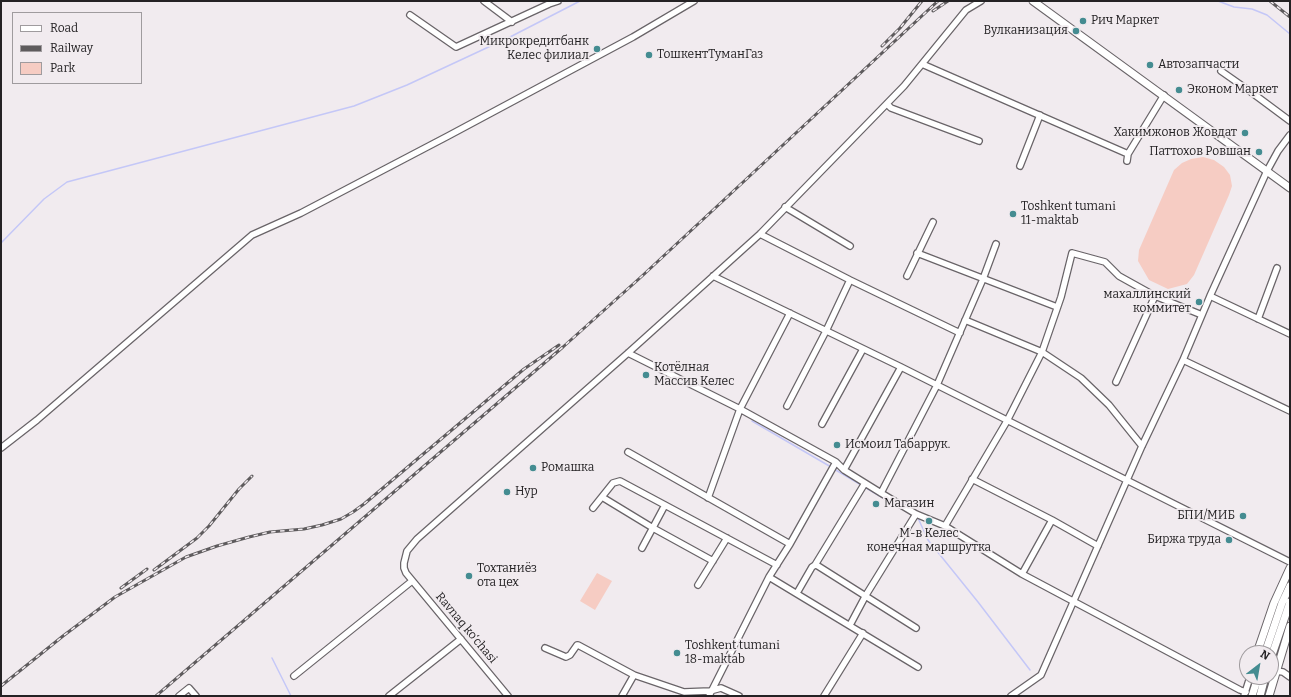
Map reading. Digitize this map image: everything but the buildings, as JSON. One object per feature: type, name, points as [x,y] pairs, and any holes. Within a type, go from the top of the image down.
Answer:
[{"type":"main road","points":[[1033,1],[1290,188]]},
{"type":"main road","points":[[1260,645],[1274,603],[1290,568]]},
{"type":"main road","points":[[1268,645],[1282,603],[1290,586]]},
{"type":"main road","points":[[1275,645],[1290,602]]},
{"type":"main road","points":[[1279,662],[1289,630],[1286,613]]},
{"type":"main road","points":[[1252,696],[1255,685]]},
{"type":"main road","points":[[1260,696],[1263,685]]},
{"type":"main road","points":[[1269,696],[1272,685]]},
{"type":"street","points":[[484,1],[512,22]]},
{"type":"street","points":[[410,15],[456,47],[558,1]]},
{"type":"street","points":[[1,448],[43,415],[252,235],[301,213],[455,132],[633,37],[694,1]]},
{"type":"street","points":[[980,1],[966,10],[887,104],[785,206],[760,234],[628,353],[740,409],[836,462],[844,470],[880,494],[916,514],[944,526],[1022,574],[1245,694]]},
{"type":"street","points":[[922,64],[1128,154]]},
{"type":"street","points":[[1221,71],[1290,121]]},
{"type":"street","points":[[1127,161],[1128,154],[1164,95]]},
{"type":"street","points":[[887,104],[891,108],[979,141]]},
{"type":"street","points":[[1020,166],[1040,116]]},
{"type":"street","points":[[1011,696],[1040,675],[1126,481],[1183,360],[1210,296],[1267,171],[1278,151],[1290,134]]},
{"type":"street","points":[[785,206],[850,246]]},
{"type":"street","points":[[906,276],[933,222]]},
{"type":"street","points":[[760,234],[850,280],[960,333]]},
{"type":"street","points":[[880,494],[937,386],[960,333],[964,320],[983,279],[996,244]]},
{"type":"street","points":[[917,253],[1057,307]]},
{"type":"street","points":[[944,526],[1007,421],[1042,352],[1057,307],[1072,253],[1105,262],[1119,276],[1155,296],[1202,315]]},
{"type":"street","points":[[1258,318],[1277,268]]},
{"type":"street","points":[[714,276],[900,367],[1290,562]]},
{"type":"street","points":[[787,406],[826,331],[850,280]]},
{"type":"street","points":[[1116,382],[1155,296]]},
{"type":"street","points":[[1210,296],[1290,334]]},
{"type":"street","points":[[708,498],[740,409],[790,313]]},
{"type":"street","points":[[964,320],[1042,352],[1081,378],[1109,405],[1142,446]]},
{"type":"street","points":[[822,424],[863,349]]},
{"type":"street","name":"Ravnaq ko‘chasi","points":[[508,696],[406,573],[404,568],[404,557],[409,548],[417,539],[628,353]]},
{"type":"street","points":[[1183,360],[1290,411]]},
{"type":"street","points":[[844,470],[900,367]]},
{"type":"street","points":[[628,452],[790,544]]},
{"type":"street","points":[[709,694],[769,577],[790,544],[836,462]]},
{"type":"street","points":[[972,479],[1052,520],[1098,546]]},
{"type":"street","points":[[593,508],[613,483],[620,481],[777,565]]},
{"type":"street","points":[[797,593],[865,483]]},
{"type":"street","points":[[602,497],[653,528],[713,561]]},
{"type":"street","points":[[642,548],[665,505]]},
{"type":"street","points":[[850,625],[866,595],[916,514]]},
{"type":"street","points":[[1022,574],[1052,520]]},
{"type":"street","points":[[698,585],[727,538]]},
{"type":"street","points":[[815,565],[866,595],[916,628]]},
{"type":"street","points":[[769,577],[918,667]]},
{"type":"street","points":[[294,676],[412,581]]},
{"type":"street","points":[[824,696],[863,633]]},
{"type":"street","points":[[389,696],[461,639]]},
{"type":"street","points":[[545,648],[566,657],[570,655],[578,645],[634,675],[684,692],[709,694],[721,688],[739,696]]},
{"type":"street","points":[[1279,671],[1283,672],[1290,677]]},
{"type":"street","points":[[622,696],[634,675]]},
{"type":"street","points":[[179,696],[189,688],[196,696]]},
{"type":"green space","points":[[1203,157],[1214,160],[1224,167],[1230,175],[1232,186],[1194,275],[1187,284],[1168,289],[1149,280],[1138,261],[1139,250],[1174,170],[1182,163],[1191,159]]},
{"type":"green space","points":[[597,573],[612,581],[595,610],[580,601]]},
{"type":"waterway","points":[[1,243],[44,199],[67,182],[354,106],[407,85],[510,37],[580,1]]},
{"type":"waterway","points":[[1218,1],[1234,7],[1252,9],[1267,15],[1290,34]]},
{"type":"waterway","points":[[752,421],[831,467]]},
{"type":"waterway","points":[[834,469],[900,508]]},
{"type":"waterway","points":[[916,517],[918,518],[928,540],[1030,670]]},
{"type":"waterway","points":[[272,658],[291,696]]},
{"type":"railway","points":[[882,46],[900,28],[922,1]]},
{"type":"railway","points":[[156,696],[563,347],[641,277],[938,1]]},
{"type":"railway","points":[[933,11],[948,1]]},
{"type":"railway","points":[[1270,1],[1290,17]]},
{"type":"railway","points":[[1,686],[63,636],[115,597],[186,557],[217,546],[270,532],[304,529],[322,525],[341,519],[353,512],[524,369],[559,345]]},
{"type":"railway","points":[[154,570],[197,538],[252,476]]},
{"type":"railway","points":[[121,588],[147,569]]},
{"type":"place","name":"Рич Маркет","points":[[1083,21]]},
{"type":"place","name":"Вулканизация","points":[[1076,31]]},
{"type":"place","name":"Микрокредитбанк Келес филиал","points":[[597,49]]},
{"type":"place","name":"ТошкентТуманГаз","points":[[649,55]]},
{"type":"place","name":"Автозапчасти","points":[[1150,65]]},
{"type":"place","name":"Эконом Маркет","points":[[1179,90]]},
{"type":"place","name":"Хакимжонов Жовдат","points":[[1245,133]]},
{"type":"place","name":"Паттохов Ровшан","points":[[1259,152]]},
{"type":"place","name":"Toshkent tumani 11-maktab","points":[[1013,214]]},
{"type":"place","name":"махаллинский коммитет","points":[[1199,302]]},
{"type":"place","name":"Котёлная Массив Келес","points":[[646,375]]},
{"type":"place","name":"Исмоил Табаррук.","points":[[837,445]]},
{"type":"place","name":"Ромашка","points":[[533,468]]},
{"type":"place","name":"Нур","points":[[507,492]]},
{"type":"place","name":"Магазин","points":[[876,504]]},
{"type":"place","name":"БПИ/МИБ","points":[[1243,516]]},
{"type":"place","name":"М-в Келес конечная маршрутка","points":[[929,521]]},
{"type":"place","name":"Биржа труда","points":[[1229,540]]},
{"type":"place","name":"Тохтаниёз ота цех","points":[[469,576]]},
{"type":"place","name":"Toshkent tumani 18-maktab","points":[[677,653]]}]
